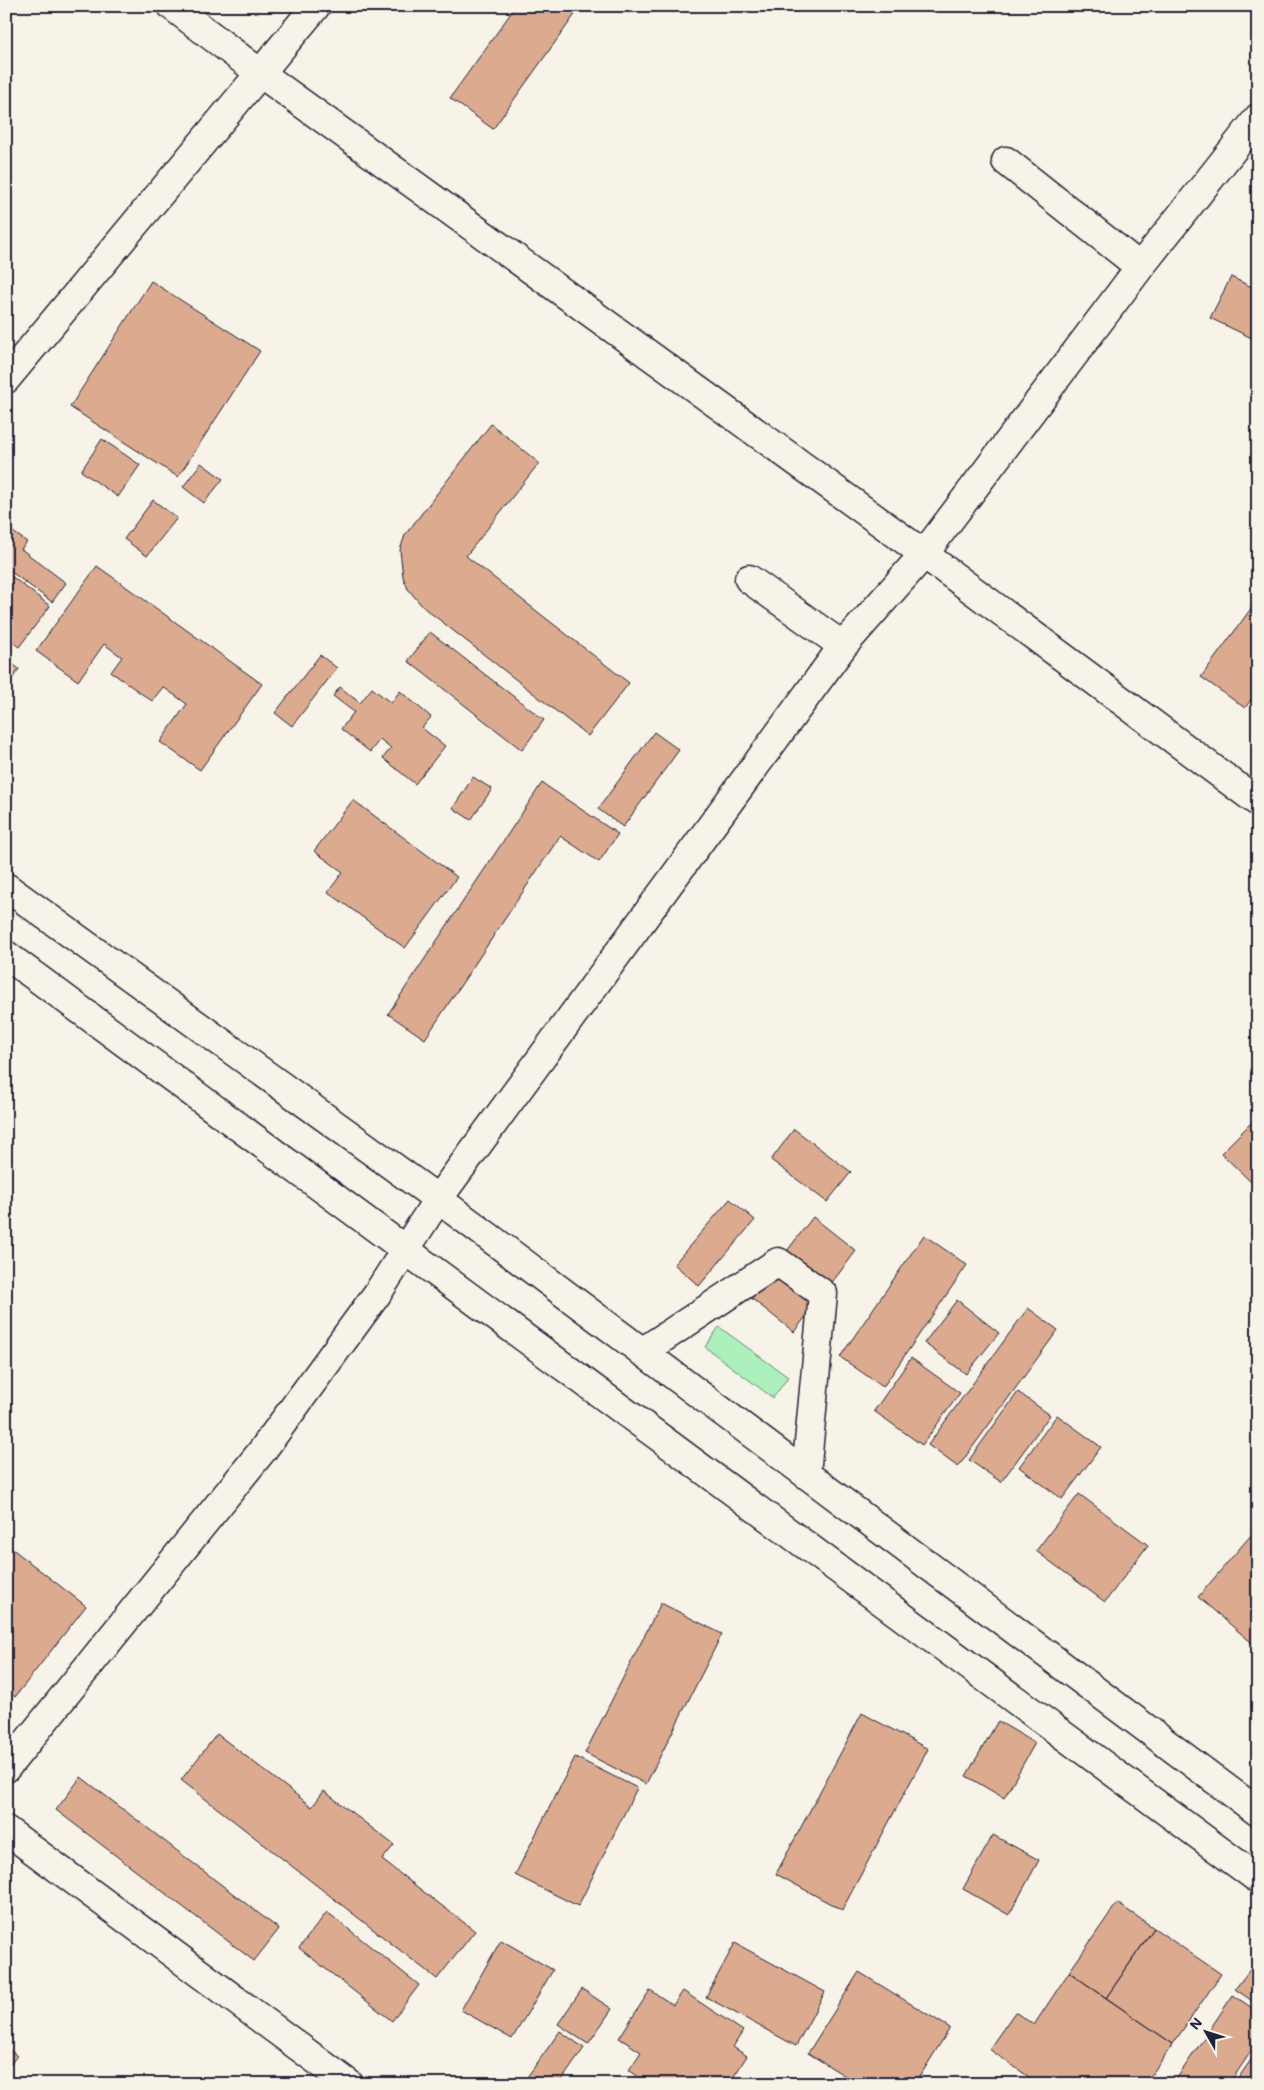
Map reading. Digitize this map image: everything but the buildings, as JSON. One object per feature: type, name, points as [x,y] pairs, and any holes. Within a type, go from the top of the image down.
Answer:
[{"type":"street","points":[[172,6],[260,73],[924,554],[1258,802]]},
{"type":"street","points":[[6,378],[316,6]]},
{"type":"street","points":[[6,1768],[262,1451],[377,1294],[404,1248],[438,1199],[842,646],[924,554],[1140,267],[1258,118]]},
{"type":"street","points":[[1006,161],[1140,267]]},
{"type":"street","points":[[749,578],[842,646]]},
{"type":"street","points":[[6,887],[438,1199],[1258,1812]]},
{"type":"street","points":[[6,955],[1258,1879]]},
{"type":"street","points":[[642,1352],[778,1262],[823,1294],[806,1474]]},
{"type":"street","points":[[6,1830],[349,2084]]},
{"type":"green space","points":[[719,1327],[788,1377],[773,1398],[705,1347]]}]
